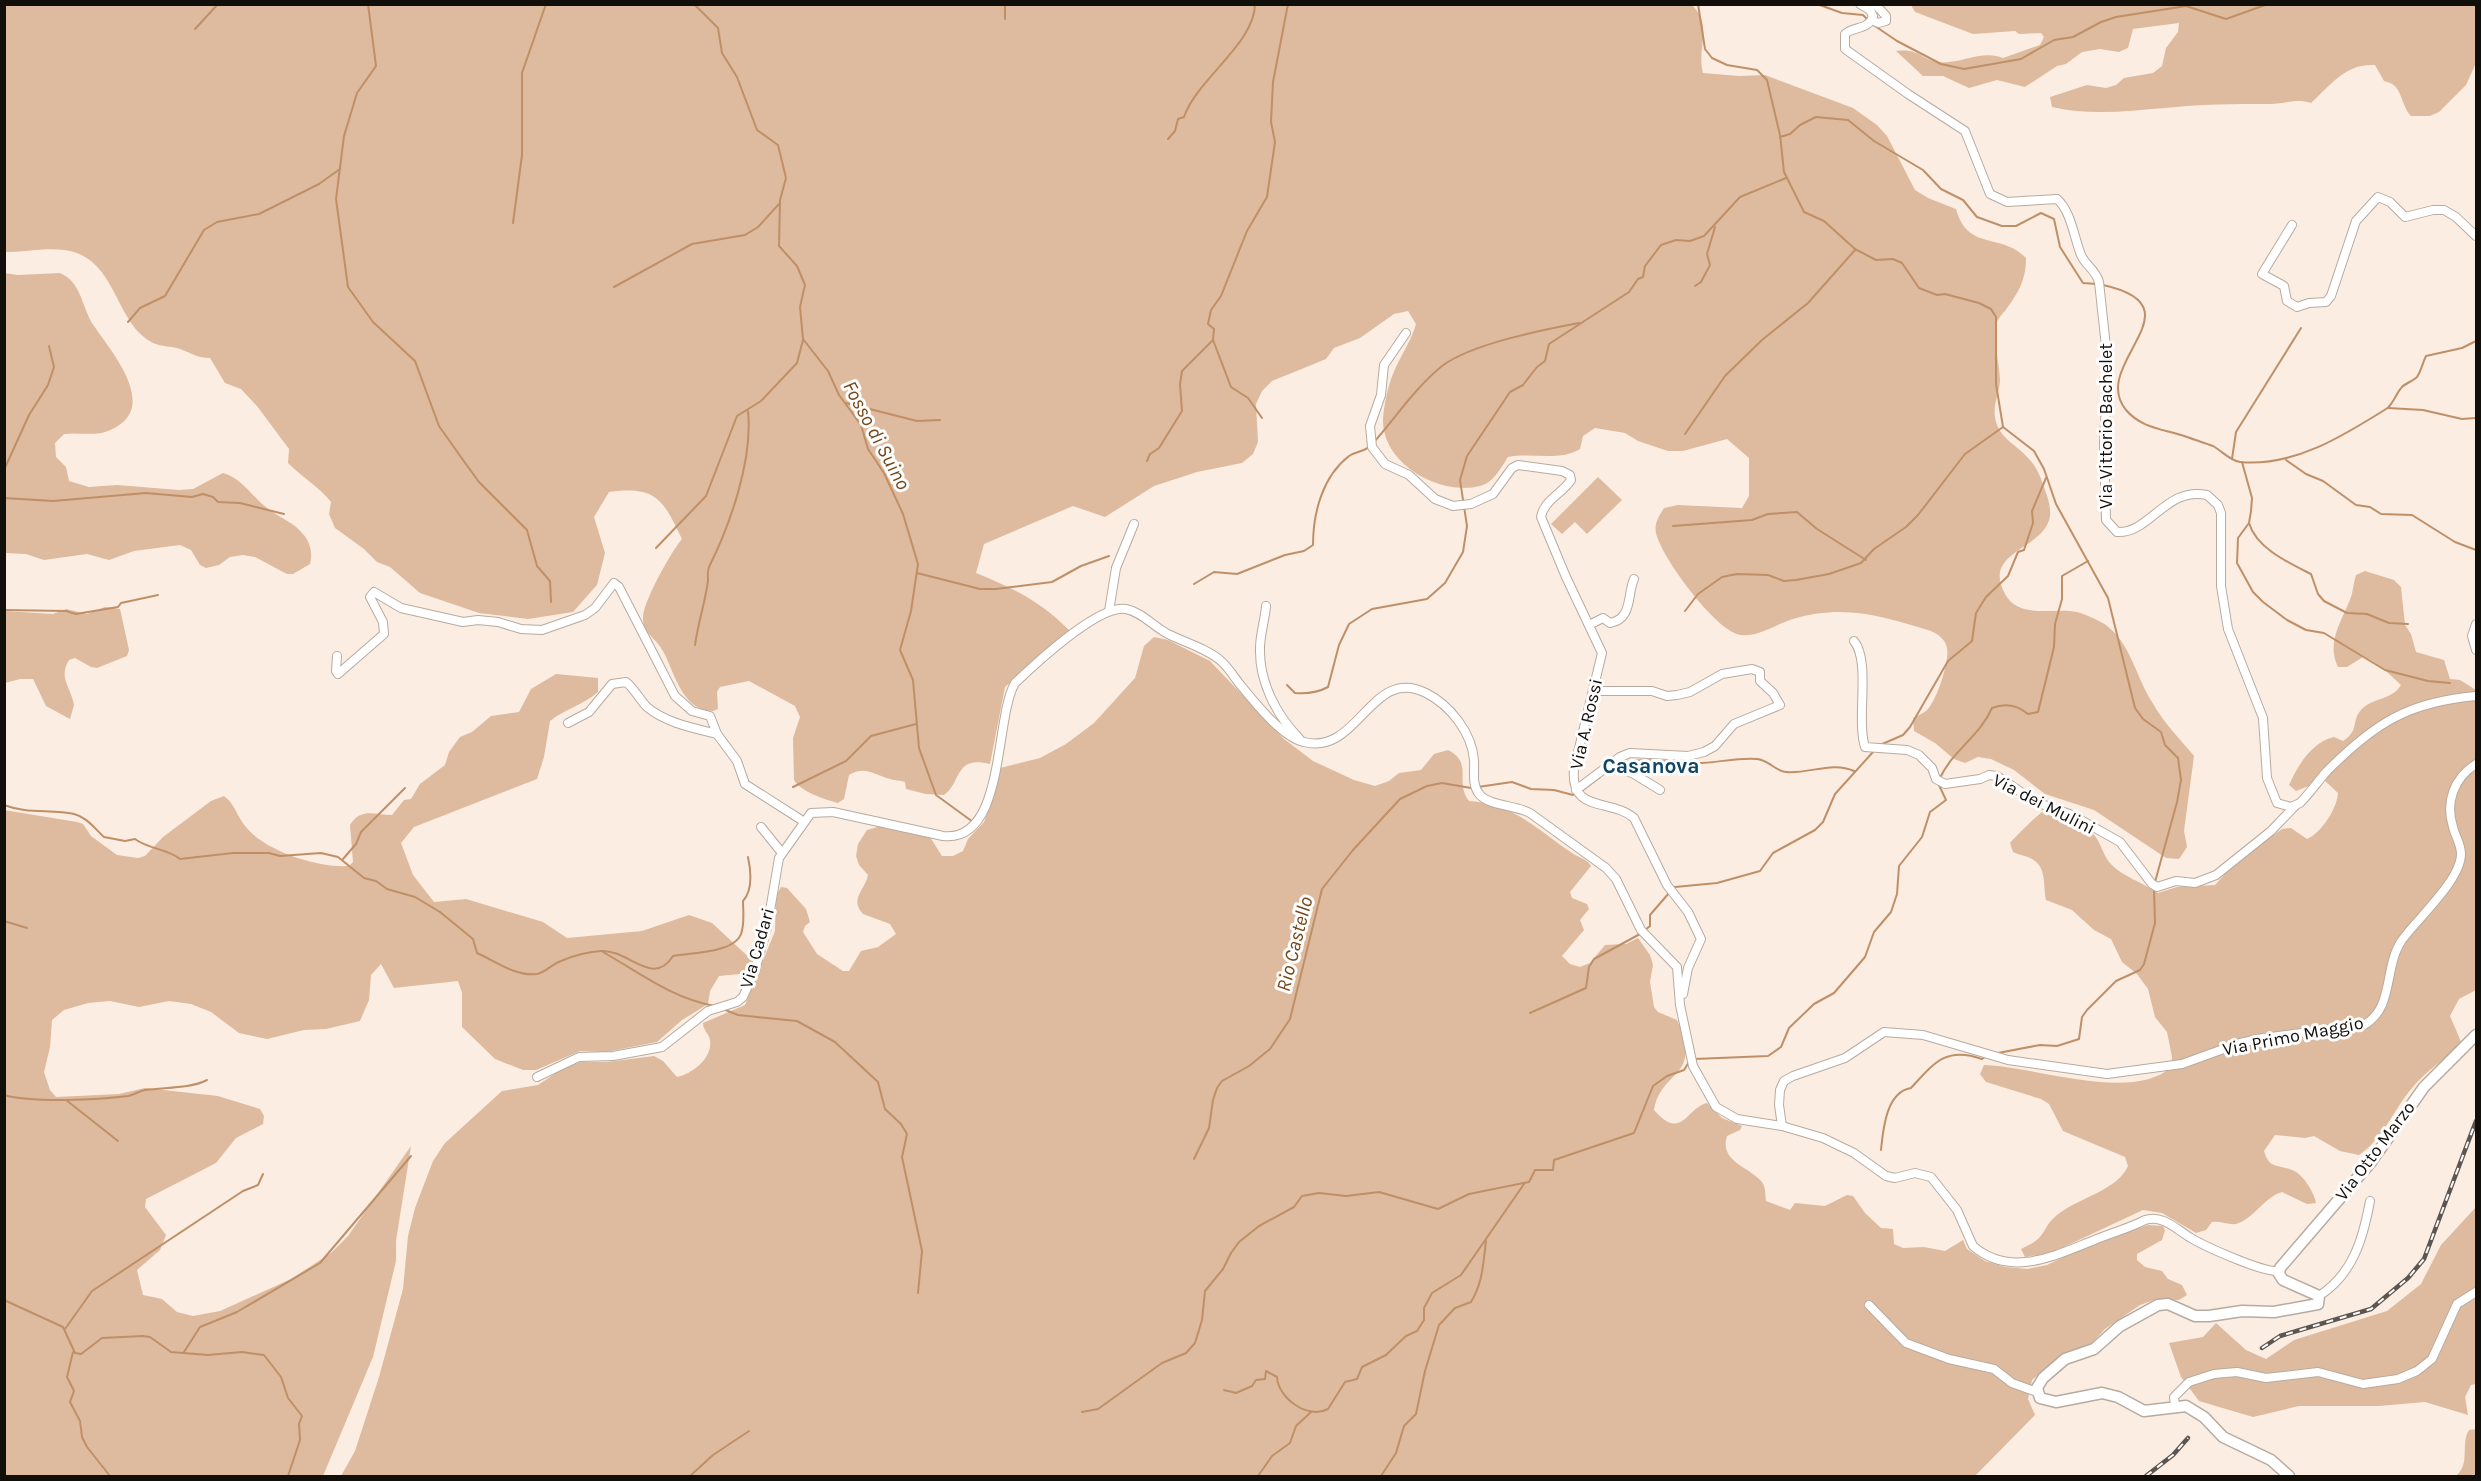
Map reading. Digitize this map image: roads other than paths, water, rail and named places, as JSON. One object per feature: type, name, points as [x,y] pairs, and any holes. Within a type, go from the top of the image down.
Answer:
[{"type":"main road","name":"Via Otto Marzo","points":[[2279,1271],[2371,1162],[2424,1087],[2476,1035]]},
{"type":"main road","points":[[2279,1271],[2283,1280],[2319,1296],[2320,1302],[2274,1312],[2242,1311],[2209,1316],[2195,1316],[2168,1304],[2158,1305],[2120,1326],[2094,1350],[2065,1359],[2040,1381],[2037,1392],[2040,1398],[2051,1402],[2102,1393],[2118,1397],[2144,1411],[2175,1406],[2194,1409],[2223,1437],[2271,1460],[2289,1476]]},
{"type":"street","points":[[1860,4],[1870,10],[1872,20],[1878,23],[1886,21],[1886,16],[1875,4]]},
{"type":"street","name":"Via Vittorio Bachelet","points":[[1872,20],[1866,26],[1850,29],[1845,34],[1845,49],[1965,131],[1990,194],[2007,202],[2056,199],[2064,205],[2082,257],[2096,272],[2099,282],[2108,365],[2104,442],[2106,520],[2117,532],[2130,531],[2173,500],[2186,494],[2207,495],[2218,505],[2222,529],[2221,586],[2228,629],[2263,718],[2267,778],[2272,795],[2281,806],[2295,806]]},
{"type":"street","points":[[2292,225],[2264,267],[2262,275],[2283,285],[2287,301],[2293,307],[2326,302],[2356,221],[2378,197],[2390,202],[2404,217],[2433,210],[2444,210],[2469,227],[2476,236]]},
{"type":"street","name":"Via A. Rossi","points":[[1406,333],[1384,365],[1381,394],[1370,426],[1372,447],[1385,464],[1409,475],[1435,500],[1453,506],[1471,504],[1493,494],[1512,468],[1518,465],[1562,471],[1570,475],[1571,480],[1564,492],[1550,501],[1542,510],[1544,527],[1603,656],[1574,769],[1576,790],[1585,799],[1626,812],[1634,818],[1667,885],[1695,924],[1701,939],[1688,968],[1680,999]]},
{"type":"street","points":[[1108,611],[1116,568],[1134,524]]},
{"type":"street","points":[[1589,625],[1603,618],[1610,623],[1615,622],[1628,610],[1634,579]]},
{"type":"street","points":[[337,656],[336,671],[338,674],[384,634],[385,627],[370,597],[374,592],[400,608],[463,622],[488,621],[521,629],[542,630],[585,615],[595,608],[614,583],[675,696],[692,711],[710,716],[717,734],[738,761],[745,784],[803,821],[811,813],[824,811],[944,836],[959,836],[976,825],[987,799],[998,761],[1008,698],[1015,683],[1086,625],[1108,611],[1119,609],[1132,611],[1163,631],[1220,660],[1254,702],[1287,733],[1303,742],[1335,741],[1387,691],[1408,687],[1434,698],[1448,710],[1472,739],[1476,787],[1487,800],[1518,806],[1530,813],[1606,868],[1616,879],[1641,930],[1677,967],[1680,999],[1693,1066],[1707,1094],[1726,1115],[1737,1119],[1782,1126],[1823,1138],[1854,1153],[1886,1176],[1895,1178],[1915,1173],[1931,1177],[1958,1210],[1973,1246],[1994,1258],[2018,1263],[2042,1261],[2145,1220],[2157,1218],[2193,1239],[2264,1270],[2279,1271]]},
{"type":"street","points":[[1266,606],[1260,646],[1261,665],[1270,696],[1293,732],[1303,742]]},
{"type":"street","points":[[2476,624],[2472,636],[2476,650]]},
{"type":"street","name":"Via dei Mulini","points":[[1854,641],[1862,658],[1860,687],[1865,747],[1907,750],[1919,755],[1932,768],[1936,779],[1945,784],[1980,779],[1989,775],[1997,776],[2036,802],[2072,815],[2120,842],[2152,884],[2157,887],[2176,881],[2196,883],[2216,875],[2271,831],[2295,806]]},
{"type":"street","points":[[1576,790],[1610,764],[1630,753],[1688,756],[1704,752],[1715,746],[1734,724],[1757,712],[1777,707],[1780,700],[1760,681],[1760,672],[1755,669],[1722,674],[1690,692],[1677,695],[1666,696],[1652,691],[1593,691]]},
{"type":"street","points":[[568,723],[588,712],[612,684],[623,681],[629,684],[639,699],[658,715],[691,728],[717,734]]},
{"type":"street","points":[[2295,806],[2342,758],[2397,714],[2441,700],[2476,696]]},
{"type":"street","points":[[1610,764],[1634,774],[1660,790]]},
{"type":"street","name":"Via Primo Maggio","points":[[1779,1105],[1780,1090],[1784,1081],[1845,1058],[1884,1032],[1923,1035],[2008,1059],[2107,1074],[2182,1064],[2240,1043],[2364,1025],[2376,1018],[2383,1007],[2393,960],[2401,942],[2459,865],[2461,854],[2450,814],[2450,800],[2460,777],[2476,764]]},
{"type":"street","name":"Via Cadari","points":[[537,1077],[579,1057],[613,1056],[662,1047],[708,1011],[737,1002],[743,997],[755,970],[782,853],[803,821]]},
{"type":"street","points":[[761,827],[782,853]]},
{"type":"street","points":[[1764,1123],[1772,1117],[1779,1105]]},
{"type":"street","points":[[1779,1105],[1782,1126]]},
{"type":"street","points":[[2319,1296],[2335,1285],[2356,1255],[2370,1201]]},
{"type":"street","points":[[2175,1406],[2174,1397],[2181,1388],[2214,1374],[2237,1372],[2266,1378],[2318,1372],[2363,1384],[2398,1379],[2417,1371],[2432,1359],[2457,1304],[2476,1292]]},
{"type":"street","points":[[1869,1305],[1906,1343],[1949,1359],[1994,1368],[2012,1383],[2037,1392]]},
{"type":"waterway","points":[[195,29],[218,4]]},
{"type":"waterway","points":[[368,4],[376,66],[357,93],[344,136],[336,199],[348,287],[373,322],[415,361],[439,426],[479,482],[527,530],[537,566],[550,581],[551,602]]},
{"type":"waterway","points":[[513,223],[522,155],[522,73],[546,4]]},
{"type":"waterway","name":"Fosso di Suino","points":[[694,4],[718,28],[722,53],[737,77],[757,130],[778,145],[786,178],[780,200],[779,246],[797,266],[805,285],[800,307],[803,339],[828,371],[839,395],[861,425],[868,449],[884,473],[903,514],[918,564],[911,611],[900,650],[913,680],[919,748],[936,795],[973,822]]},
{"type":"waterway","points":[[1005,4],[1005,19]]},
{"type":"waterway","points":[[1168,139],[1175,131],[1178,119],[1184,117],[1201,89],[1246,33],[1255,4]]},
{"type":"waterway","points":[[1147,461],[1150,454],[1159,448],[1182,411],[1180,384],[1182,371],[1213,340],[1214,329],[1208,324],[1211,310],[1221,296],[1247,231],[1267,197],[1275,142],[1271,122],[1273,82],[1288,4]]},
{"type":"waterway","points":[[1698,4],[1705,49],[1712,58],[1727,65],[1757,70],[1767,80],[1780,135],[1784,172],[1804,212],[1824,221],[1855,249],[1876,260],[1893,259],[1902,263],[1919,288],[1937,295],[1945,294],[1979,303],[1991,309],[1996,317],[1996,384],[2003,427],[2034,451],[2044,469],[2056,504],[2108,598],[2135,708],[2143,719],[2161,732],[2165,745],[2178,758],[2181,780],[2177,802],[2155,882]]},
{"type":"waterway","points":[[1817,4],[1842,13],[1863,15],[1868,20]]},
{"type":"waterway","points":[[1872,24],[1897,41],[1941,64],[1964,69],[2021,59],[2054,40],[2073,37],[2116,17],[2186,6],[2226,19],[2268,4]]},
{"type":"waterway","points":[[1780,137],[1790,134],[1800,125],[1816,117],[1848,120],[1874,141],[1923,170],[1941,189],[1963,200],[1977,217],[2002,226],[2016,226],[2041,213],[2054,219],[2060,247],[2083,283],[2097,284]]},
{"type":"waterway","points":[[128,322],[140,308],[165,296],[204,230],[217,222],[259,214],[319,184],[340,169]]},
{"type":"waterway","points":[[1287,685],[1295,693],[1316,692],[1328,687],[1339,645],[1349,624],[1372,609],[1427,599],[1445,583],[1463,552],[1467,526],[1460,480],[1467,456],[1510,392],[1523,385],[1537,367],[1545,361],[1549,344],[1629,292],[1638,279],[1643,277],[1645,266],[1661,245],[1676,240],[1690,241],[1704,236],[1740,197],[1786,178]]},
{"type":"waterway","points":[[614,287],[692,244],[745,235],[758,227],[779,204]]},
{"type":"waterway","points":[[1695,286],[1701,282],[1710,265],[1707,254],[1715,227]]},
{"type":"waterway","points":[[1685,434],[1725,376],[1762,340],[1808,303],[1855,250]]},
{"type":"waterway","points":[[2103,285],[2131,295],[2143,307],[2144,322],[2120,374],[2118,392],[2126,410],[2147,425],[2213,446],[2240,462],[2280,460],[2299,455],[2335,439],[2388,407],[2402,387],[2417,377],[2426,356],[2462,348],[2476,341]]},
{"type":"waterway","points":[[1374,442],[1424,383],[1442,366],[1455,358],[1508,339],[1579,323]]},
{"type":"waterway","points":[[2232,459],[2236,432],[2301,328]]},
{"type":"waterway","points":[[656,548],[706,496],[737,416],[761,401],[797,363],[803,340]]},
{"type":"waterway","points":[[1213,340],[1231,387],[1248,398],[1262,418]]},
{"type":"waterway","points":[[4,470],[29,415],[48,385],[54,367],[49,346]]},
{"type":"waterway","points":[[846,403],[917,421],[940,420]]},
{"type":"waterway","points":[[2388,408],[2423,410],[2462,419],[2476,418]]},
{"type":"waterway","points":[[695,645],[707,589],[708,569],[725,532],[743,471],[749,430],[748,411]]},
{"type":"waterway","points":[[1685,611],[1698,594],[1722,577],[1737,574],[1768,575],[1784,581],[1796,580],[1829,574],[1861,563],[1874,549],[1906,527],[1918,515],[1965,454],[2003,427]]},
{"type":"waterway","points":[[1194,584],[1214,572],[1237,574],[1285,555],[1304,551],[1313,545],[1315,520],[1326,484],[1340,464],[1349,456],[1370,446]]},
{"type":"waterway","points":[[2286,460],[2306,474],[2323,481],[2356,505],[2370,507],[2381,514],[2412,515],[2455,542],[2476,550]]},
{"type":"waterway","points":[[2242,462],[2252,498],[2249,523],[2238,538],[2237,563],[2253,592],[2287,620],[2306,630],[2324,633],[2385,670],[2428,681],[2450,683]]},
{"type":"waterway","points":[[1880,745],[1903,735],[1910,727],[1948,661],[1972,641],[1976,613],[1986,597],[2008,576],[2018,552],[2024,550],[2033,523],[2032,511],[2046,478]]},
{"type":"waterway","points":[[4,498],[53,501],[146,493],[192,497],[203,494],[213,497],[218,502],[240,503],[284,514]]},
{"type":"waterway","points":[[1673,526],[1752,520],[1768,514],[1797,512],[1817,529],[1866,560]]},
{"type":"waterway","points":[[2249,523],[2259,540],[2274,554],[2311,574],[2318,594],[2324,601],[2347,613],[2367,614],[2389,623],[2408,624]]},
{"type":"waterway","points":[[917,573],[980,589],[996,589],[1052,582],[1081,566],[1109,556]]},
{"type":"waterway","points":[[1940,778],[1952,759],[1981,727],[1992,708],[2006,705],[2028,714],[2038,712],[2054,647],[2055,624],[2062,599],[2062,576],[2088,561]]},
{"type":"waterway","points":[[4,610],[66,611],[76,614],[118,607],[121,603],[158,595]]},
{"type":"waterway","points":[[793,787],[846,761],[871,736],[916,724]]},
{"type":"waterway","points":[[1675,887],[1717,883],[1760,871],[1773,853],[1815,830],[1823,822],[1835,794],[1873,752]]},
{"type":"waterway","name":"Rio Castello","points":[[1619,764],[1637,760],[1701,763],[1749,759],[1761,760],[1786,772],[1829,767],[1854,771]]},
{"type":"waterway","name":"Rio Castello","points":[[1583,790],[1600,777]]},
{"type":"waterway","name":"Rio Castello","points":[[1194,1159],[1209,1128],[1217,1088],[1222,1081],[1249,1066],[1270,1049],[1290,1019],[1322,889],[1353,850],[1400,799],[1427,786],[1442,783],[1471,788],[1512,782],[1531,789],[1554,790],[1573,795]]},
{"type":"waterway","points":[[1694,1059],[1768,1056],[1781,1047],[1789,1028],[1814,1004],[1834,993],[1865,957],[1874,932],[1891,912],[1897,894],[1899,866],[1922,837],[1930,812],[1946,800],[1938,783]]},
{"type":"waterway","points":[[343,859],[356,844],[361,832],[405,788]]},
{"type":"waterway","points":[[4,805],[22,810],[74,814],[87,820],[104,837],[125,841],[135,839],[180,859],[233,853],[269,853],[280,856],[321,853],[338,857],[364,878],[376,881],[387,889],[415,897],[440,912],[473,939],[477,953],[506,968],[529,974],[540,973],[570,957],[601,951],[621,955],[649,968],[657,968],[665,965],[673,956],[711,951],[730,945],[737,940],[742,930],[743,901],[750,880],[748,857]]},
{"type":"waterway","points":[[1998,1053],[2040,1045],[2057,1046],[2079,1039],[2082,1017],[2087,1010],[2116,981],[2140,970],[2144,964],[2155,923],[2154,888]]},
{"type":"waterway","points":[[1644,931],[1650,926],[1650,915],[1669,893]]},
{"type":"waterway","points":[[4,921],[27,928]]},
{"type":"waterway","points":[[1530,1013],[1586,988],[1589,967],[1594,959],[1640,934]]},
{"type":"waterway","points":[[603,952],[685,998],[715,1006]]},
{"type":"waterway","points":[[723,1009],[738,1015],[797,1021],[835,1042],[878,1082],[885,1109],[901,1124],[907,1134],[902,1157],[922,1251],[918,1293]]},
{"type":"waterway","points":[[1881,1150],[1887,1113],[1896,1097],[1911,1088],[1934,1064],[1942,1059],[1959,1055],[1970,1055],[1982,1059],[1986,1056]]},
{"type":"waterway","points":[[1082,1412],[1098,1409],[1162,1363],[1186,1353],[1195,1343],[1202,1320],[1205,1291],[1223,1269],[1239,1242],[1259,1226],[1294,1207],[1302,1196],[1319,1193],[1346,1196],[1379,1192],[1438,1209],[1469,1194],[1529,1182],[1535,1170],[1553,1170],[1554,1160],[1634,1133],[1653,1086],[1667,1076],[1684,1070],[1689,1062]]},
{"type":"waterway","points":[[4,1095],[48,1100],[100,1099],[128,1096],[145,1090],[185,1086],[207,1080]]},
{"type":"waterway","points":[[66,1100],[118,1141]]},
{"type":"waterway","points":[[184,1352],[200,1327],[237,1312],[320,1263],[411,1156]]},
{"type":"waterway","points":[[65,1329],[92,1291],[243,1191],[258,1185],[263,1174]]},
{"type":"waterway","points":[[1224,1390],[1236,1393],[1252,1386],[1256,1380],[1265,1379],[1266,1371],[1277,1377],[1283,1392],[1295,1405],[1312,1412],[1328,1409],[1345,1382],[1357,1379],[1362,1367],[1386,1355],[1406,1336],[1417,1331],[1424,1320],[1424,1308],[1432,1293],[1461,1275],[1524,1184]]},
{"type":"waterway","points":[[1381,1476],[1396,1453],[1404,1426],[1416,1414],[1425,1371],[1439,1325],[1455,1308],[1471,1302],[1475,1295],[1482,1273],[1486,1241]]},
{"type":"waterway","points":[[4,1300],[63,1327],[75,1353],[81,1354],[102,1338],[143,1336],[150,1337],[171,1352],[208,1355],[242,1352],[264,1355],[281,1377],[288,1398],[302,1416],[299,1424],[300,1440],[288,1476]]},
{"type":"waterway","points":[[73,1352],[67,1377],[74,1391],[70,1402],[80,1421],[82,1437],[87,1447],[110,1476]]},
{"type":"waterway","points":[[1258,1476],[1272,1456],[1290,1443],[1296,1426],[1311,1412]]},
{"type":"waterway","points":[[690,1476],[713,1455],[749,1431]]},
{"type":"railway","points":[[2262,1348],[2280,1336],[2371,1309],[2408,1278],[2424,1259],[2476,1121]]},
{"type":"railway","points":[[2146,1476],[2173,1455],[2188,1438]]},
{"type":"district","name":"Casanova","points":[[1651,766]]}]
